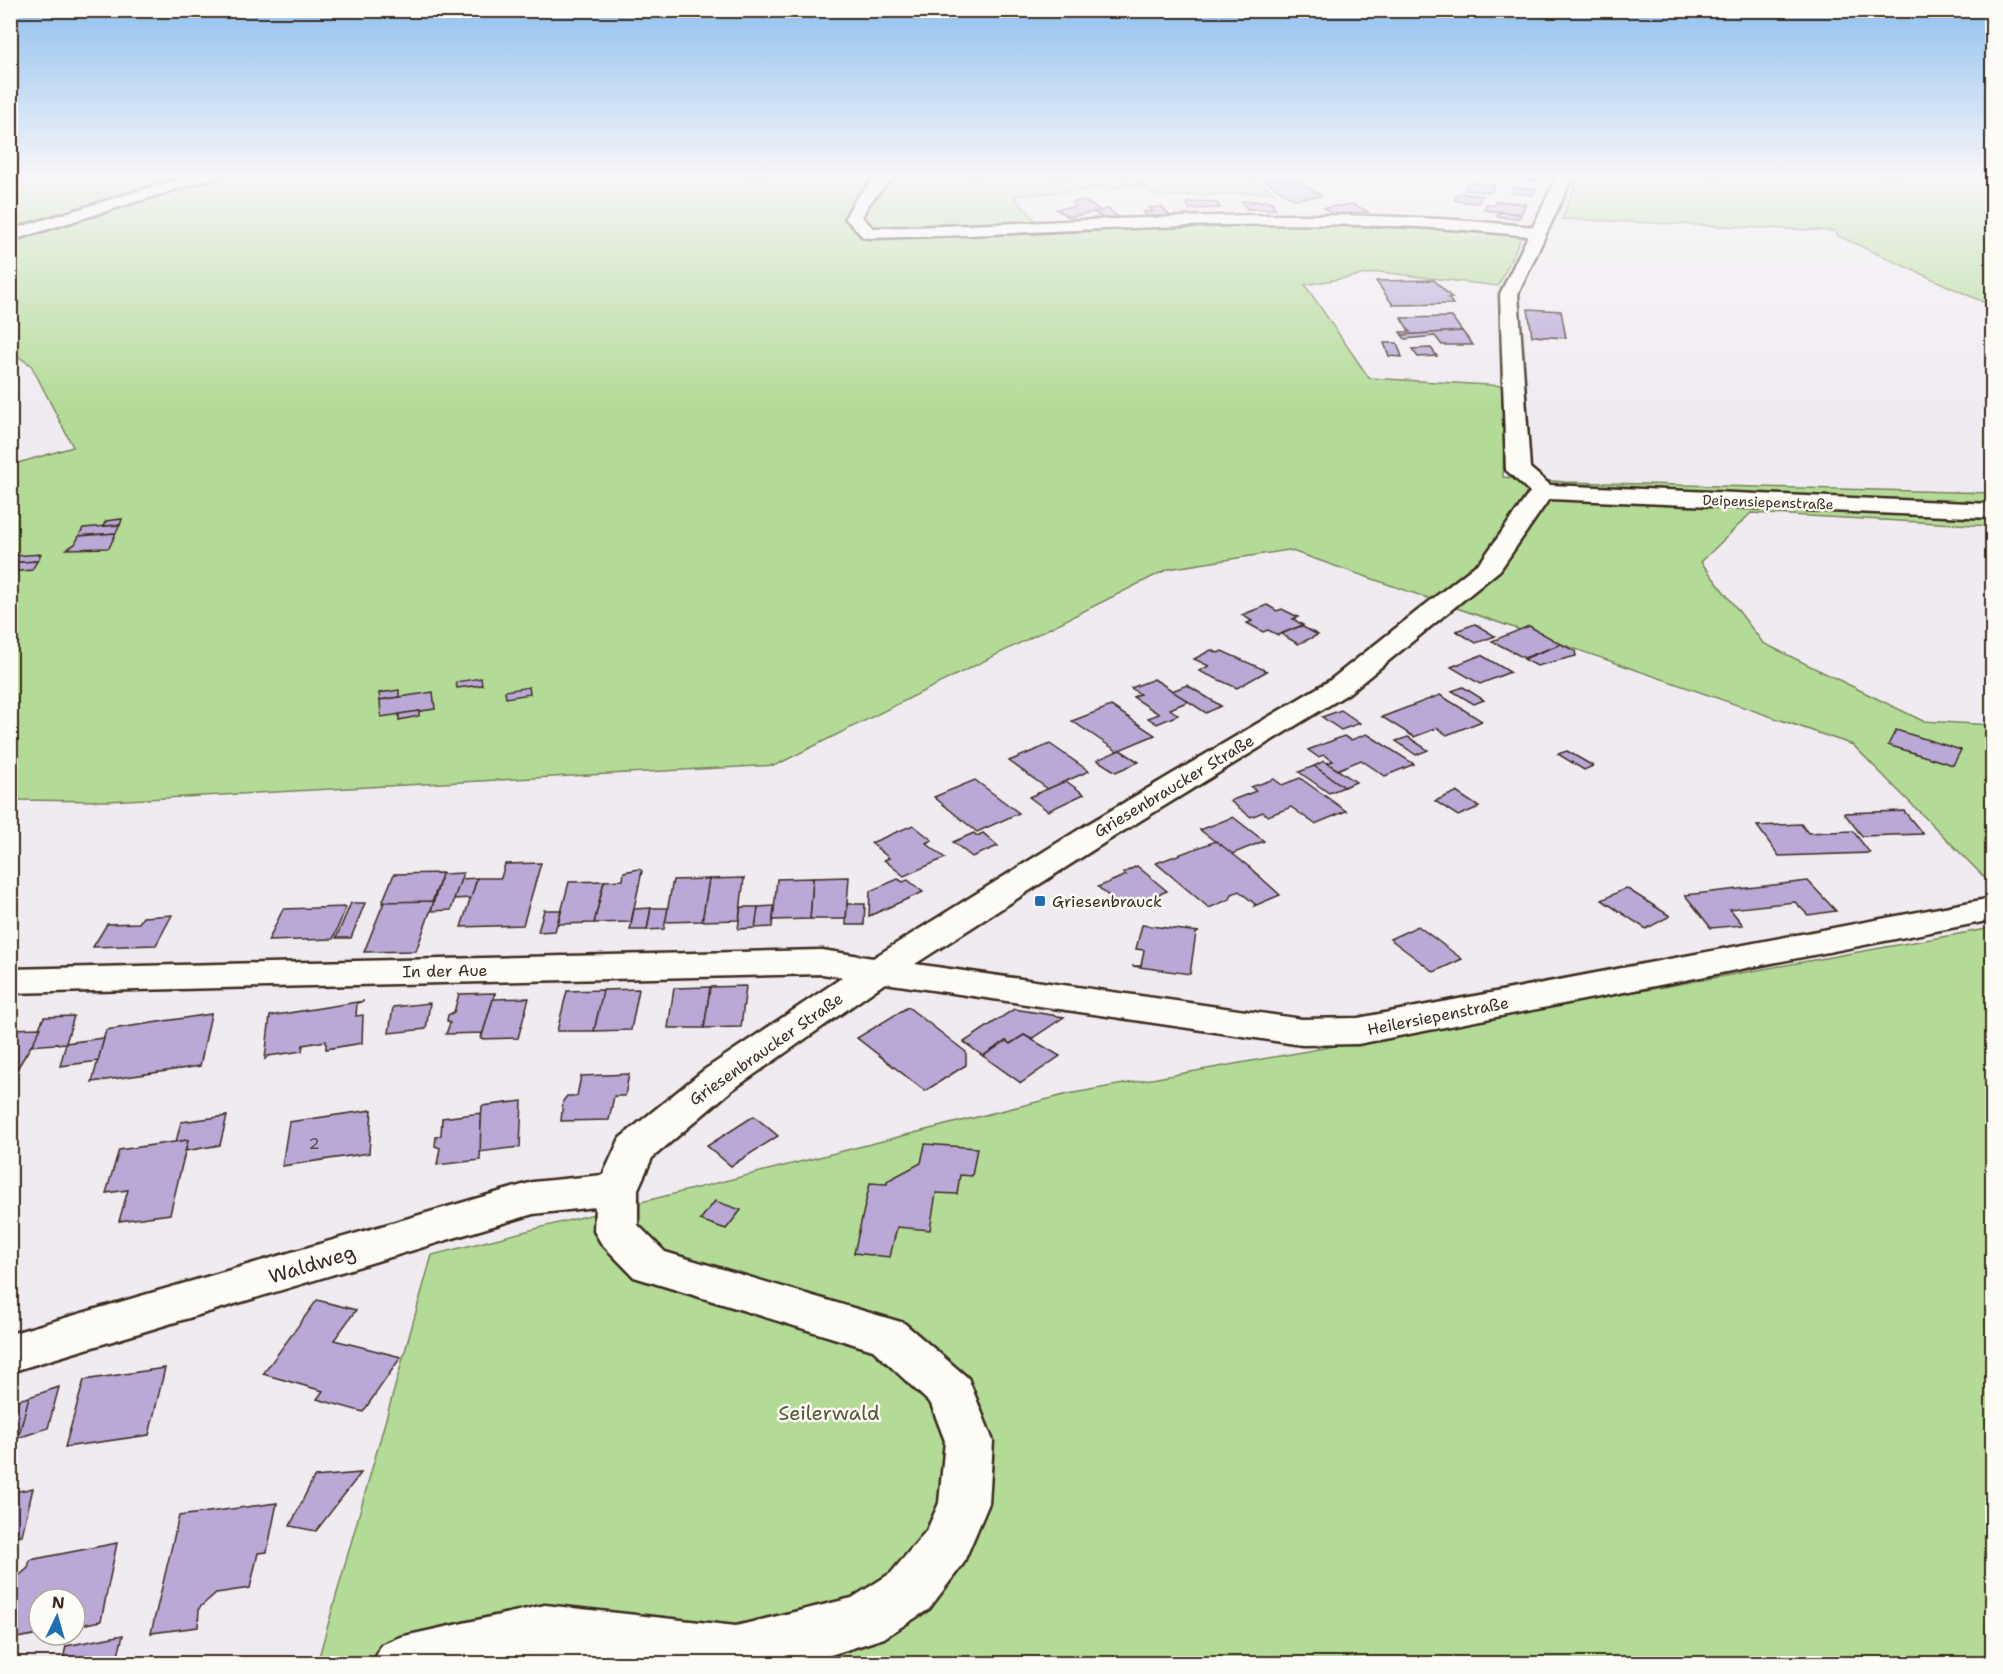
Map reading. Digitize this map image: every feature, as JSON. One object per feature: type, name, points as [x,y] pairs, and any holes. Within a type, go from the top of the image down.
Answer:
[{"type":"street","points":[[1527,252],[1509,294],[1515,373],[1518,470],[1543,490]]},
{"type":"street","name":"Deipensiepenstraße","points":[[1543,490],[1576,495],[1992,511]]},
{"type":"street","name":"Griesenbraucker Straße","points":[[400,1664],[545,1631],[736,1652],[809,1636],[865,1620],[910,1591],[945,1547],[964,1503],[969,1441],[951,1392],[888,1336],[650,1265],[616,1232],[618,1189],[635,1149],[717,1080],[879,970],[1095,834],[1339,687],[1491,565],[1543,490]]},
{"type":"street","name":"Heilersiepenstraße","points":[[879,970],[1302,1032],[1358,1031],[1992,909]]},
{"type":"street","name":"In der Aue","points":[[10,981],[822,962],[879,970]]},
{"type":"street","name":"Waldweg","points":[[10,1353],[533,1198],[618,1189]]},
{"type":"green space","points":[[10,252],[1514,252],[1498,286],[1379,272],[1305,285],[1369,378],[1505,386],[1503,477],[1565,482],[1992,493],[1992,526],[1751,513],[1701,562],[1763,643],[1923,721],[1992,725],[1992,885],[1853,745],[1289,550],[1168,569],[776,765],[108,801],[11,800],[11,465],[73,447],[31,365],[11,352]]},
{"type":"green space","points":[[1873,252],[1992,252],[1992,306]]},
{"type":"green space","name":"Seilerwald","points":[[1992,928],[1992,1663],[317,1664],[432,1255],[1068,1094]]},
{"type":"building","points":[[1434,280],[1452,298],[1448,298],[1453,304],[1393,305],[1376,281]]},
{"type":"building","points":[[1528,309],[1561,311],[1566,338],[1532,336]]},
{"type":"building","points":[[1452,317],[1462,331],[1402,335],[1400,332],[1410,332],[1401,318]]},
{"type":"building","points":[[1462,331],[1473,345],[1442,345],[1435,336],[1405,339],[1402,335]]},
{"type":"building","points":[[1384,343],[1397,343],[1402,357],[1389,356]]},
{"type":"building","points":[[1431,348],[1437,356],[1418,357],[1412,349]]},
{"type":"building","points":[[122,519],[120,525],[103,526],[106,521]]},
{"type":"building","points":[[120,525],[116,533],[79,536],[83,528]]},
{"type":"building","points":[[116,533],[109,548],[67,549],[75,544],[79,536]]},
{"type":"building","points":[[41,554],[37,561],[10,563],[14,556]]},
{"type":"building","points":[[37,561],[32,570],[10,572],[10,563]]},
{"type":"building","points":[[1267,605],[1277,611],[1282,609],[1298,617],[1293,619],[1303,625],[1278,635],[1268,630],[1263,632],[1247,623],[1252,621],[1242,615]]},
{"type":"building","points":[[1475,624],[1495,636],[1476,643],[1456,631]]},
{"type":"building","points":[[1301,626],[1318,635],[1298,644],[1281,634]]},
{"type":"building","points":[[1529,626],[1561,644],[1524,658],[1492,641]]},
{"type":"building","points":[[1561,644],[1575,651],[1576,656],[1537,666],[1524,659]]},
{"type":"building","points":[[1211,650],[1218,653],[1222,651],[1267,671],[1237,688],[1199,671],[1209,666],[1194,659]]},
{"type":"building","points":[[1481,655],[1510,672],[1480,684],[1451,667]]},
{"type":"building","points":[[481,678],[482,685],[457,688],[456,682]]},
{"type":"building","points":[[1154,679],[1189,701],[1170,709],[1178,715],[1157,724],[1148,718],[1159,714],[1133,697],[1140,694],[1131,688]]},
{"type":"building","points":[[1187,685],[1221,706],[1206,713],[1172,691]]},
{"type":"building","points":[[529,687],[530,694],[506,698],[505,691]]},
{"type":"building","points":[[1463,687],[1484,700],[1474,704],[1452,691]]},
{"type":"building","points":[[399,690],[399,697],[380,700],[379,693]]},
{"type":"building","points":[[433,692],[435,709],[381,717],[380,700]]},
{"type":"building","points":[[1440,695],[1482,721],[1447,735],[1437,728],[1414,737],[1382,717]]},
{"type":"building","points":[[1111,706],[1155,735],[1117,751],[1072,721]]},
{"type":"building","points":[[1341,710],[1360,723],[1341,730],[1322,717]]},
{"type":"building","points":[[419,711],[419,716],[399,720],[399,714]]},
{"type":"building","points":[[1896,730],[1961,750],[1953,765],[1888,745]]},
{"type":"building","points":[[1367,734],[1414,764],[1385,776],[1361,760],[1337,770],[1327,763],[1333,761],[1324,755],[1318,757],[1308,750],[1344,736],[1351,740]]},
{"type":"building","points":[[1408,737],[1428,750],[1416,755],[1396,741]]},
{"type":"building","points":[[1050,744],[1089,771],[1048,789],[1009,761]]},
{"type":"building","points":[[1120,750],[1139,762],[1116,772],[1097,760]]},
{"type":"building","points":[[1567,751],[1593,766],[1584,770],[1558,754]]},
{"type":"building","points":[[1324,761],[1356,782],[1344,787],[1314,766]]},
{"type":"building","points":[[1314,766],[1344,787],[1329,793],[1299,772]]},
{"type":"building","points":[[1300,778],[1346,811],[1315,824],[1291,807],[1268,816],[1263,812],[1251,817],[1230,801],[1256,791],[1251,787],[1274,779],[1282,785]]},
{"type":"building","points":[[975,780],[1019,813],[977,832],[934,797]]},
{"type":"building","points":[[1066,781],[1084,794],[1048,811],[1029,797]]},
{"type":"building","points":[[1456,792],[1479,807],[1458,816],[1435,801]]},
{"type":"building","points":[[1904,811],[1923,834],[1862,836],[1844,813]]},
{"type":"building","points":[[1233,817],[1264,841],[1232,854],[1200,830]]},
{"type":"building","points":[[1801,824],[1808,833],[1853,831],[1870,853],[1779,856],[1757,826]]},
{"type":"building","points":[[913,825],[932,840],[926,843],[945,858],[904,876],[884,860],[889,858],[871,843]]},
{"type":"building","points":[[974,833],[977,836],[983,833],[998,846],[972,857],[953,842]]},
{"type":"building","points":[[1216,841],[1280,895],[1254,906],[1255,904],[1239,891],[1232,894],[1230,899],[1209,908],[1156,863]]},
{"type":"building","points":[[541,863],[523,925],[461,927],[477,878],[501,878],[505,864]]},
{"type":"building","points":[[1137,866],[1167,891],[1124,909],[1098,887],[1126,875],[1123,873]]},
{"type":"building","points":[[639,869],[642,871],[631,922],[594,923],[604,881],[623,880],[624,872]]},
{"type":"building","points":[[443,873],[432,902],[382,903],[394,874]]},
{"type":"building","points":[[463,873],[451,910],[431,911],[442,874]]},
{"type":"building","points":[[849,877],[846,919],[810,919],[813,878]]},
{"type":"building","points":[[477,878],[471,898],[454,899],[461,879]]},
{"type":"building","points":[[744,878],[739,920],[702,921],[709,879]]},
{"type":"building","points":[[813,878],[810,919],[773,920],[777,879]]},
{"type":"building","points":[[709,879],[702,921],[665,922],[673,880]]},
{"type":"building","points":[[898,879],[903,882],[908,880],[923,892],[869,916],[870,891]]},
{"type":"building","points":[[604,881],[594,923],[558,924],[569,882]]},
{"type":"building","points":[[1808,881],[1836,911],[1808,915],[1795,902],[1730,909],[1743,925],[1711,928],[1685,895]]},
{"type":"building","points":[[1626,888],[1670,916],[1646,929],[1602,900]]},
{"type":"building","points":[[434,901],[416,951],[364,952],[384,902]]},
{"type":"building","points":[[351,903],[365,903],[351,938],[336,938]]},
{"type":"building","points":[[847,904],[865,904],[864,925],[846,925]]},
{"type":"building","points":[[774,906],[772,927],[755,928],[758,907]]},
{"type":"building","points":[[346,907],[333,939],[268,941],[283,909]]},
{"type":"building","points":[[741,907],[758,907],[755,928],[738,929]]},
{"type":"building","points":[[651,908],[647,930],[630,930],[634,909]]},
{"type":"building","points":[[651,908],[668,908],[664,929],[647,930]]},
{"type":"building","points":[[544,910],[561,910],[555,931],[538,932]]},
{"type":"building","points":[[172,915],[156,945],[93,947],[107,924],[139,923],[143,917]]},
{"type":"building","points":[[1142,925],[1199,932],[1196,933],[1190,974],[1132,966],[1141,966],[1144,950],[1136,949]]},
{"type":"building","points":[[1418,926],[1462,959],[1434,972],[1390,939]]},
{"type":"building","points":[[746,986],[741,1027],[704,1028],[710,987]]},
{"type":"building","points":[[710,987],[704,1028],[668,1028],[674,988]]},
{"type":"building","points":[[639,989],[631,1030],[594,1031],[603,990]]},
{"type":"building","points":[[603,990],[594,1031],[557,1031],[567,991]]},
{"type":"building","points":[[495,993],[481,1039],[482,1033],[446,1034],[450,1023],[447,1021],[448,1015],[454,1012],[459,994]]},
{"type":"building","points":[[495,993],[494,999],[529,998],[518,1038],[481,1039]]},
{"type":"building","points":[[364,1001],[357,1003],[356,1016],[363,1015],[362,1043],[326,1049],[326,1041],[303,1045],[302,1051],[268,1056],[265,1059],[270,1016]]},
{"type":"building","points":[[430,1003],[426,1029],[389,1033],[393,1007]]},
{"type":"building","points":[[908,1007],[966,1052],[966,1065],[925,1091],[857,1038]]},
{"type":"building","points":[[1014,1009],[1064,1017],[1031,1039],[1024,1035],[1010,1044],[1006,1041],[983,1056],[964,1042]]},
{"type":"building","points":[[211,1014],[200,1066],[92,1082],[106,1030]]},
{"type":"building","points":[[74,1016],[66,1043],[31,1046],[44,1017]]},
{"type":"building","points":[[41,1028],[31,1046],[10,1080],[10,1029]]},
{"type":"building","points":[[1024,1035],[1060,1056],[1021,1083],[983,1056],[1006,1041],[1010,1044]]},
{"type":"building","points":[[104,1038],[98,1061],[60,1066],[66,1043]]},
{"type":"building","points":[[629,1074],[625,1096],[614,1096],[609,1120],[561,1121],[563,1101],[567,1096],[577,1096],[581,1076]]},
{"type":"building","points":[[522,1101],[520,1147],[479,1152],[482,1106]]},
{"type":"building","points":[[372,1110],[369,1153],[282,1166],[289,1122]]},
{"type":"building","points":[[481,1113],[480,1160],[437,1165],[440,1148],[435,1146],[436,1137],[441,1135],[442,1118]]},
{"type":"building","points":[[227,1116],[220,1145],[185,1151],[188,1140],[176,1142],[181,1122]]},
{"type":"building","points":[[754,1116],[778,1136],[731,1166],[707,1146]]},
{"type":"building","points":[[188,1140],[170,1214],[119,1221],[128,1190],[106,1193],[119,1150]]},
{"type":"building","points":[[925,1144],[977,1148],[972,1176],[960,1175],[957,1194],[936,1193],[930,1230],[897,1227],[890,1257],[854,1253],[870,1183],[887,1184],[887,1181],[921,1163]]},
{"type":"building","points":[[715,1201],[741,1210],[726,1229],[700,1220]]},
{"type":"building","points":[[317,1300],[356,1310],[334,1340],[401,1357],[363,1412],[317,1399],[323,1391],[263,1374]]},
{"type":"building","points":[[165,1368],[149,1435],[65,1447],[84,1380]]},
{"type":"building","points":[[59,1387],[48,1428],[18,1438],[29,1397]]},
{"type":"building","points":[[29,1397],[18,1438],[10,1440],[10,1402]]},
{"type":"building","points":[[361,1473],[316,1531],[290,1526],[314,1477]]},
{"type":"building","points":[[33,1488],[22,1535],[10,1538],[10,1493]]},
{"type":"building","points":[[277,1503],[267,1552],[258,1553],[250,1588],[216,1593],[199,1608],[198,1627],[151,1633],[179,1516]]},
{"type":"building","points":[[117,1543],[101,1621],[87,1624],[87,1587],[27,1587],[27,1636],[11,1639],[17,1615],[10,1609],[13,1581],[28,1568],[30,1560]]},
{"type":"building","points":[[123,1635],[116,1664],[62,1664],[66,1647],[87,1647],[87,1642]]},
{"type":"place","name":"Griesenbrauck","points":[[1040,901]]}]
